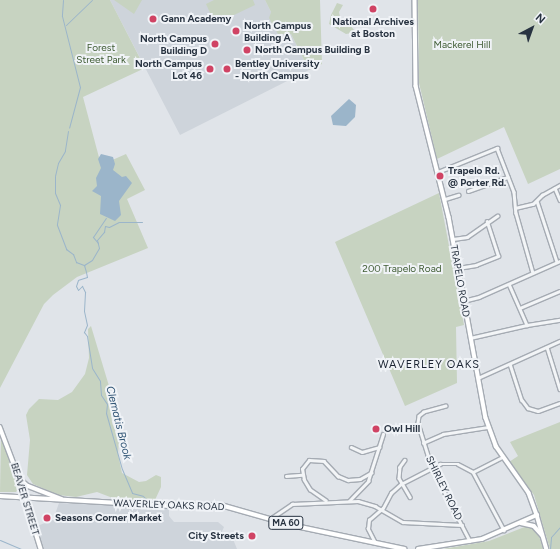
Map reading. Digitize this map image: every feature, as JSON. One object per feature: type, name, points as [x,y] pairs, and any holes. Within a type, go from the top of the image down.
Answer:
[{"type":"main road","name":"TRAPELO ROAD","points":[[415,0],[416,86],[453,239],[463,301],[488,427],[502,457],[529,493],[538,515],[547,549]]},
{"type":"main road","name":"BEAVER STREET","points":[[0,427],[26,498],[40,549]]},
{"type":"main road","points":[[19,477],[26,485],[69,500]]},
{"type":"main road","name":"WAVERLEY OAKS ROAD","points":[[0,496],[182,506],[218,505],[270,519],[405,549]]},
{"type":"main road","points":[[418,549],[439,548],[470,542],[504,530],[538,515]]},
{"type":"main road","points":[[516,524],[534,526],[544,539]]},
{"type":"street","points":[[437,172],[497,148],[514,192],[514,208],[533,273]]},
{"type":"street","points":[[468,191],[508,177]]},
{"type":"street","points":[[514,208],[538,201],[542,195],[560,185]]},
{"type":"street","points":[[555,188],[560,200]]},
{"type":"street","points":[[444,200],[458,195]]},
{"type":"street","points":[[463,301],[480,297],[559,261],[538,201]]},
{"type":"street","points":[[453,239],[467,236],[497,216]]},
{"type":"street","points":[[458,268],[476,265],[498,256],[487,222]]},
{"type":"street","points":[[509,284],[527,325]]},
{"type":"street","points":[[520,308],[560,291]]},
{"type":"street","points":[[470,338],[527,325],[560,320]]},
{"type":"street","points":[[478,378],[560,341]]},
{"type":"street","points":[[547,347],[560,389]]},
{"type":"street","points":[[510,364],[522,400],[528,408],[538,411],[560,403]]},
{"type":"street","name":"SHIRLEY ROAD","points":[[446,406],[426,411],[419,416],[418,423],[432,468],[470,542]]},
{"type":"street","points":[[423,443],[443,434],[488,427]]},
{"type":"street","points":[[349,501],[366,485],[383,434]]},
{"type":"street","points":[[351,447],[362,452],[379,447]]},
{"type":"street","points":[[473,472],[502,457]]},
{"type":"street","points":[[326,502],[310,490],[302,475],[305,463],[314,458],[324,461],[345,480],[357,480],[371,473]]},
{"type":"street","points":[[405,460],[399,469],[401,484],[410,497]]},
{"type":"street","points":[[375,543],[369,532],[368,523],[381,510],[391,493],[401,484],[432,468],[446,463],[455,463],[473,472],[504,530]]},
{"type":"street","points":[[286,476],[302,475]]},
{"type":"street","points":[[270,519],[292,504],[349,501],[370,504],[403,522],[462,525]]},
{"type":"shaded area","name":"Bentley University - North Campus","points":[[110,0],[265,0],[271,12],[270,18],[291,34],[309,70],[180,135]]},
{"type":"shaded area","points":[[59,503],[169,508],[169,516],[174,522],[218,522],[224,527],[220,536],[233,539],[237,549],[44,549],[37,526],[53,520]]},
{"type":"green space","name":"Forest Street Park","points":[[0,0],[110,0],[145,68],[83,97],[101,165],[126,154],[145,190],[127,199],[148,248],[77,277],[53,295],[44,304],[0,388]]},
{"type":"green space","points":[[114,0],[142,0],[134,14]]},
{"type":"green space","points":[[214,0],[253,0],[255,5],[215,24],[206,4]]},
{"type":"green space","points":[[265,0],[320,0],[322,64],[309,70],[291,34],[278,34],[269,18],[271,12]]},
{"type":"green space","name":"Mackerel Hill","points":[[418,0],[560,0],[560,169],[528,184],[504,127],[437,159],[419,83]]},
{"type":"green space","points":[[337,3],[343,5],[339,12],[341,22],[350,25],[354,30],[352,33],[346,34],[329,24],[331,15]]},
{"type":"green space","name":"200 Trapelo Road","points":[[439,193],[464,325],[456,327],[457,383],[405,406],[335,242]]},
{"type":"green space","points":[[91,326],[109,386],[112,423],[119,440],[118,454],[122,473],[139,482],[146,481],[156,475],[161,477],[161,487],[155,500],[118,500],[97,492],[76,497],[58,495],[33,484],[27,475],[30,440],[26,415],[29,409],[39,399],[58,400],[72,392],[85,374],[89,358],[88,329]]},
{"type":"green space","points":[[560,422],[560,549],[550,549],[534,495],[509,462],[518,456],[510,442]]},
{"type":"green space","points":[[1,435],[18,489],[16,492],[0,492]]},
{"type":"green space","points":[[527,526],[538,532],[543,549],[443,549],[489,541]]},
{"type":"water","points":[[349,99],[356,105],[355,117],[346,126],[333,125],[331,116]]},
{"type":"water","points":[[101,154],[113,157],[115,164],[113,170],[122,177],[126,176],[132,183],[119,201],[121,215],[115,221],[100,214],[101,196],[92,191],[97,186],[96,178],[101,168],[98,159]]},
{"type":"waterway","name":"Clematis Brook","points":[[63,0],[62,16],[80,87],[69,128]]},
{"type":"waterway","points":[[66,25],[92,0]]},
{"type":"waterway","name":"Clematis Brook","points":[[68,131],[65,151],[58,163],[55,176],[55,193],[60,205],[57,225],[66,249],[73,254],[76,262],[84,265],[86,272],[87,277],[78,280],[76,286],[78,290],[82,286],[85,292],[84,311],[87,325],[84,332],[87,336],[92,368],[100,381],[101,395],[107,404],[106,413],[122,469],[132,493],[143,496],[149,502]]},
{"type":"waterway","points":[[98,243],[93,237],[106,218]]},
{"type":"waterway","points":[[84,265],[92,260],[99,248],[97,240],[104,232],[105,226],[109,227],[119,222],[142,222]]},
{"type":"waterway","points":[[550,549],[551,537],[560,527]]},
{"type":"waterway","points":[[0,540],[21,549]]},
{"type":"place","name":"National Archives at Boston","points":[[373,9]]},
{"type":"place","name":"Gann Academy","points":[[153,19]]},
{"type":"place","name":"North Campus Building A","points":[[236,31]]},
{"type":"place","name":"North Campus Building D","points":[[215,44]]},
{"type":"place","name":"North Campus Building B","points":[[247,50]]},
{"type":"place","name":"North Campus Lot 46","points":[[210,69]]},
{"type":"place","name":"Bentley University - North Campus","points":[[227,69]]},
{"type":"place","name":"Trapelo Rd. @ Porter Rd.","points":[[440,176]]},
{"type":"place","name":"Owl Hill","points":[[376,429]]},
{"type":"place","name":"Seasons Corner Market","points":[[47,518]]},
{"type":"place","name":"City Streets","points":[[252,536]]},
{"type":"district","name":"WAVERLEY OAKS","points":[[429,365]]}]
